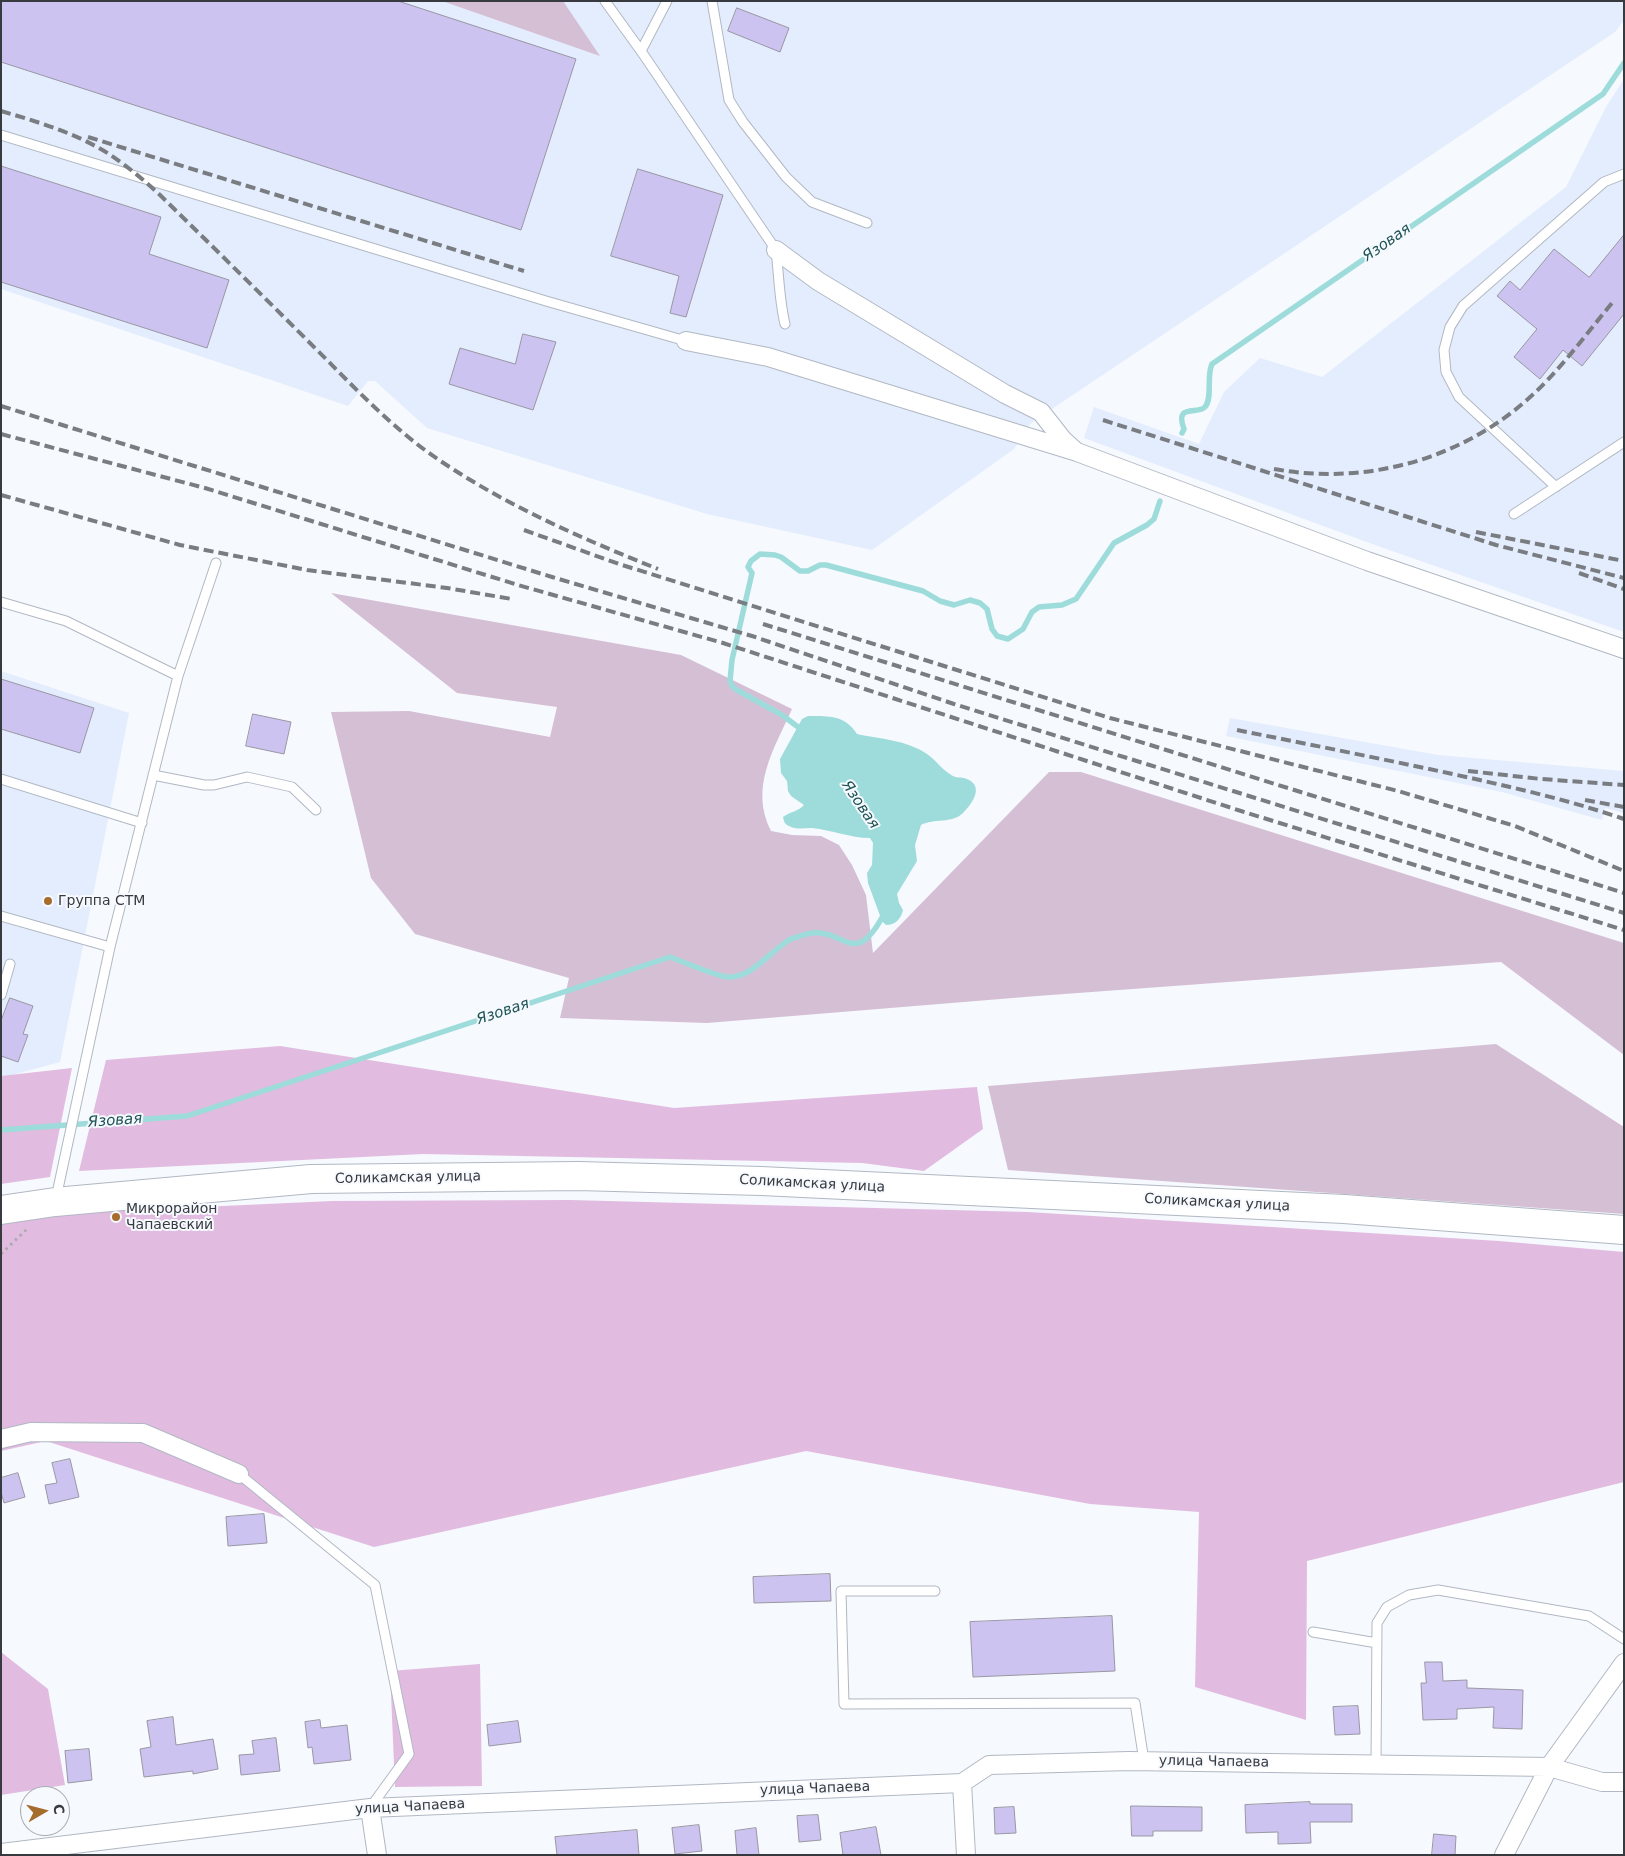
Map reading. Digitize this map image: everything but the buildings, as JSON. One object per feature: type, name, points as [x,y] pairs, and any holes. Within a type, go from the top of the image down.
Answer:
[{"type":"main road","name":"Соликамская улица","points":[[1,1210],[55,1202],[311,1179],[578,1176],[761,1181],[1344,1209],[1624,1230]]},
{"type":"street","points":[[776,250],[826,287],[1005,394],[1041,412],[1063,440],[1077,452]]},
{"type":"street","points":[[686,341],[768,357],[1077,452],[1367,561],[1624,649]]},
{"type":"street","points":[[1,1439],[31,1432],[143,1433],[239,1474]]},
{"type":"street","points":[[1504,1855],[1549,1767],[1624,1663]]},
{"type":"street","name":"улица Чапаева","points":[[1,1853],[370,1808],[962,1782],[989,1765],[1144,1762],[1549,1767],[1602,1782],[1624,1782]]},
{"type":"street","points":[[962,1782],[966,1855]]},
{"type":"street","points":[[370,1808],[377,1855]]},
{"type":"lane","points":[[606,1],[776,250],[780,303],[785,324]]},
{"type":"lane","points":[[641,51],[667,1]]},
{"type":"lane","points":[[712,1],[729,100],[743,122],[786,177],[812,202],[867,223]]},
{"type":"lane","points":[[1,135],[377,250],[686,341]]},
{"type":"lane","points":[[1556,487],[1459,398],[1446,372],[1444,350],[1450,327],[1463,306],[1604,182],[1624,174]]},
{"type":"lane","points":[[1514,514],[1624,442]]},
{"type":"lane","points":[[55,1202],[110,947],[178,676],[216,563]]},
{"type":"lane","points":[[1,602],[66,621],[178,676]]},
{"type":"lane","points":[[154,775],[204,785],[214,785],[248,777],[292,787],[316,810]]},
{"type":"lane","points":[[1,779],[142,823]]},
{"type":"lane","points":[[1,916],[110,947]]},
{"type":"lane","points":[[1,995],[10,964]]},
{"type":"lane","points":[[239,1474],[375,1585],[409,1754],[370,1808]]},
{"type":"lane","points":[[935,1590],[841,1591],[844,1704],[1135,1703],[1144,1762]]},
{"type":"lane","points":[[1376,1765],[1377,1623],[1386,1607],[1409,1595],[1438,1590],[1589,1616],[1624,1639]]},
{"type":"lane","points":[[1313,1632],[1377,1643]]},
{"type":"shaded area","points":[[1,1],[1624,1],[1624,20],[1615,32],[1031,423],[1014,449],[872,550],[707,514],[427,428],[375,381],[368,381],[348,406],[1,289]]},
{"type":"shaded area","points":[[442,1],[563,1],[600,56]]},
{"type":"shaded area","points":[[1624,79],[1624,632],[1375,545],[1084,438],[1094,407],[1199,444],[1224,392],[1260,358],[1322,377],[1566,187],[1606,107]]},
{"type":"shaded area","points":[[331,593],[681,655],[792,709],[766,769],[762,799],[765,815],[771,831],[792,835],[821,836],[839,845],[852,865],[866,895],[873,953],[1049,772],[1081,772],[1624,943],[1624,1055],[1501,962],[1037,996],[707,1023],[560,1018],[569,978],[415,934],[371,878],[331,712],[409,711],[550,737],[557,707],[457,693]]},
{"type":"shaded area","points":[[1,671],[129,713],[60,1062],[1,1078]]},
{"type":"shaded area","points":[[1230,718],[1438,755],[1624,771],[1624,813],[1605,808],[1602,820],[1502,792],[1226,736]]},
{"type":"shaded area","points":[[1496,1044],[1624,1127],[1624,1214],[1008,1170],[988,1086]]},
{"type":"shaded area","points":[[280,1046],[674,1108],[977,1087],[983,1129],[924,1171],[862,1163],[423,1154],[79,1171],[106,1060]]},
{"type":"shaded area","points":[[72,1068],[50,1177],[1,1184],[1,1076]]},
{"type":"shaded area","points":[[570,1200],[1028,1212],[1499,1241],[1624,1252],[1624,1482],[1307,1561],[1306,1720],[1195,1687],[1199,1512],[1090,1504],[806,1451],[374,1547],[46,1441],[1,1451],[1,1224],[70,1213],[332,1201]]},
{"type":"shaded area","points":[[1,1652],[48,1689],[65,1785],[20,1786],[20,1792],[1,1795]]},
{"type":"shaded area","points":[[480,1664],[482,1786],[395,1787],[390,1671]]},
{"type":"water","points":[[808,716],[836,718],[847,723],[857,734],[893,741],[919,749],[949,774],[964,778],[974,784],[976,794],[963,813],[954,819],[921,825],[915,845],[917,861],[897,894],[903,910],[899,919],[892,924],[886,925],[882,921],[868,883],[867,873],[872,865],[873,843],[870,838],[855,837],[812,828],[794,828],[787,825],[784,821],[783,817],[804,805],[791,796],[788,791],[787,781],[781,773],[780,759],[802,719]]},
{"type":"waterway","name":"Язовая","points":[[1182,433],[1184,429],[1182,416],[1184,413],[1202,409],[1207,403],[1212,364],[1603,94],[1624,63]]},
{"type":"waterway","name":"Язовая","points":[[802,730],[782,715],[737,690],[730,681],[732,660],[752,573],[748,567],[751,561],[760,554],[781,557],[800,571],[808,571],[820,565],[826,565],[923,591],[940,601],[954,605],[970,600],[980,603],[987,609],[992,629],[997,636],[1008,639],[1023,629],[1032,612],[1039,607],[1062,605],[1076,599],[1114,543],[1147,525],[1154,519],[1160,501]]},
{"type":"waterway","name":"Язовая","points":[[1,1130],[187,1116],[670,957],[708,972],[728,977],[737,976],[753,969],[789,940],[803,935],[817,933],[855,944],[864,941],[873,932],[884,914]]},
{"type":"railway","points":[[1,111],[43,124],[83,140],[109,154],[135,173],[160,195],[375,408],[439,460],[518,507],[602,546],[658,569]]},
{"type":"railway","points":[[88,137],[524,271]]},
{"type":"railway","points":[[1274,469],[1340,474],[1372,471],[1436,455],[1466,441],[1494,425],[1534,394],[1569,356],[1612,303]]},
{"type":"railway","points":[[1,406],[552,577],[752,636],[954,704],[1624,913]]},
{"type":"railway","points":[[1103,420],[1496,545],[1624,578]]},
{"type":"railway","points":[[1,434],[205,488],[518,585],[723,643],[1241,811],[1624,930]]},
{"type":"railway","points":[[1,495],[180,545],[307,570],[447,588],[512,599]]},
{"type":"railway","points":[[524,530],[619,564],[1110,718],[1398,791],[1515,826],[1624,871]]},
{"type":"railway","points":[[1476,532],[1624,561]]},
{"type":"railway","points":[[1579,573],[1624,589]]},
{"type":"railway","points":[[763,624],[1624,893]]},
{"type":"railway","points":[[1237,730],[1492,783],[1558,799],[1624,819]]},
{"type":"railway","points":[[1468,771],[1624,785]]},
{"type":"railway","points":[[1585,800],[1624,807]]},
{"type":"place","name":"Группа СТМ","points":[[48,901]]},
{"type":"place","name":"Микрорайон Чапаевский","points":[[116,1217]]}]
